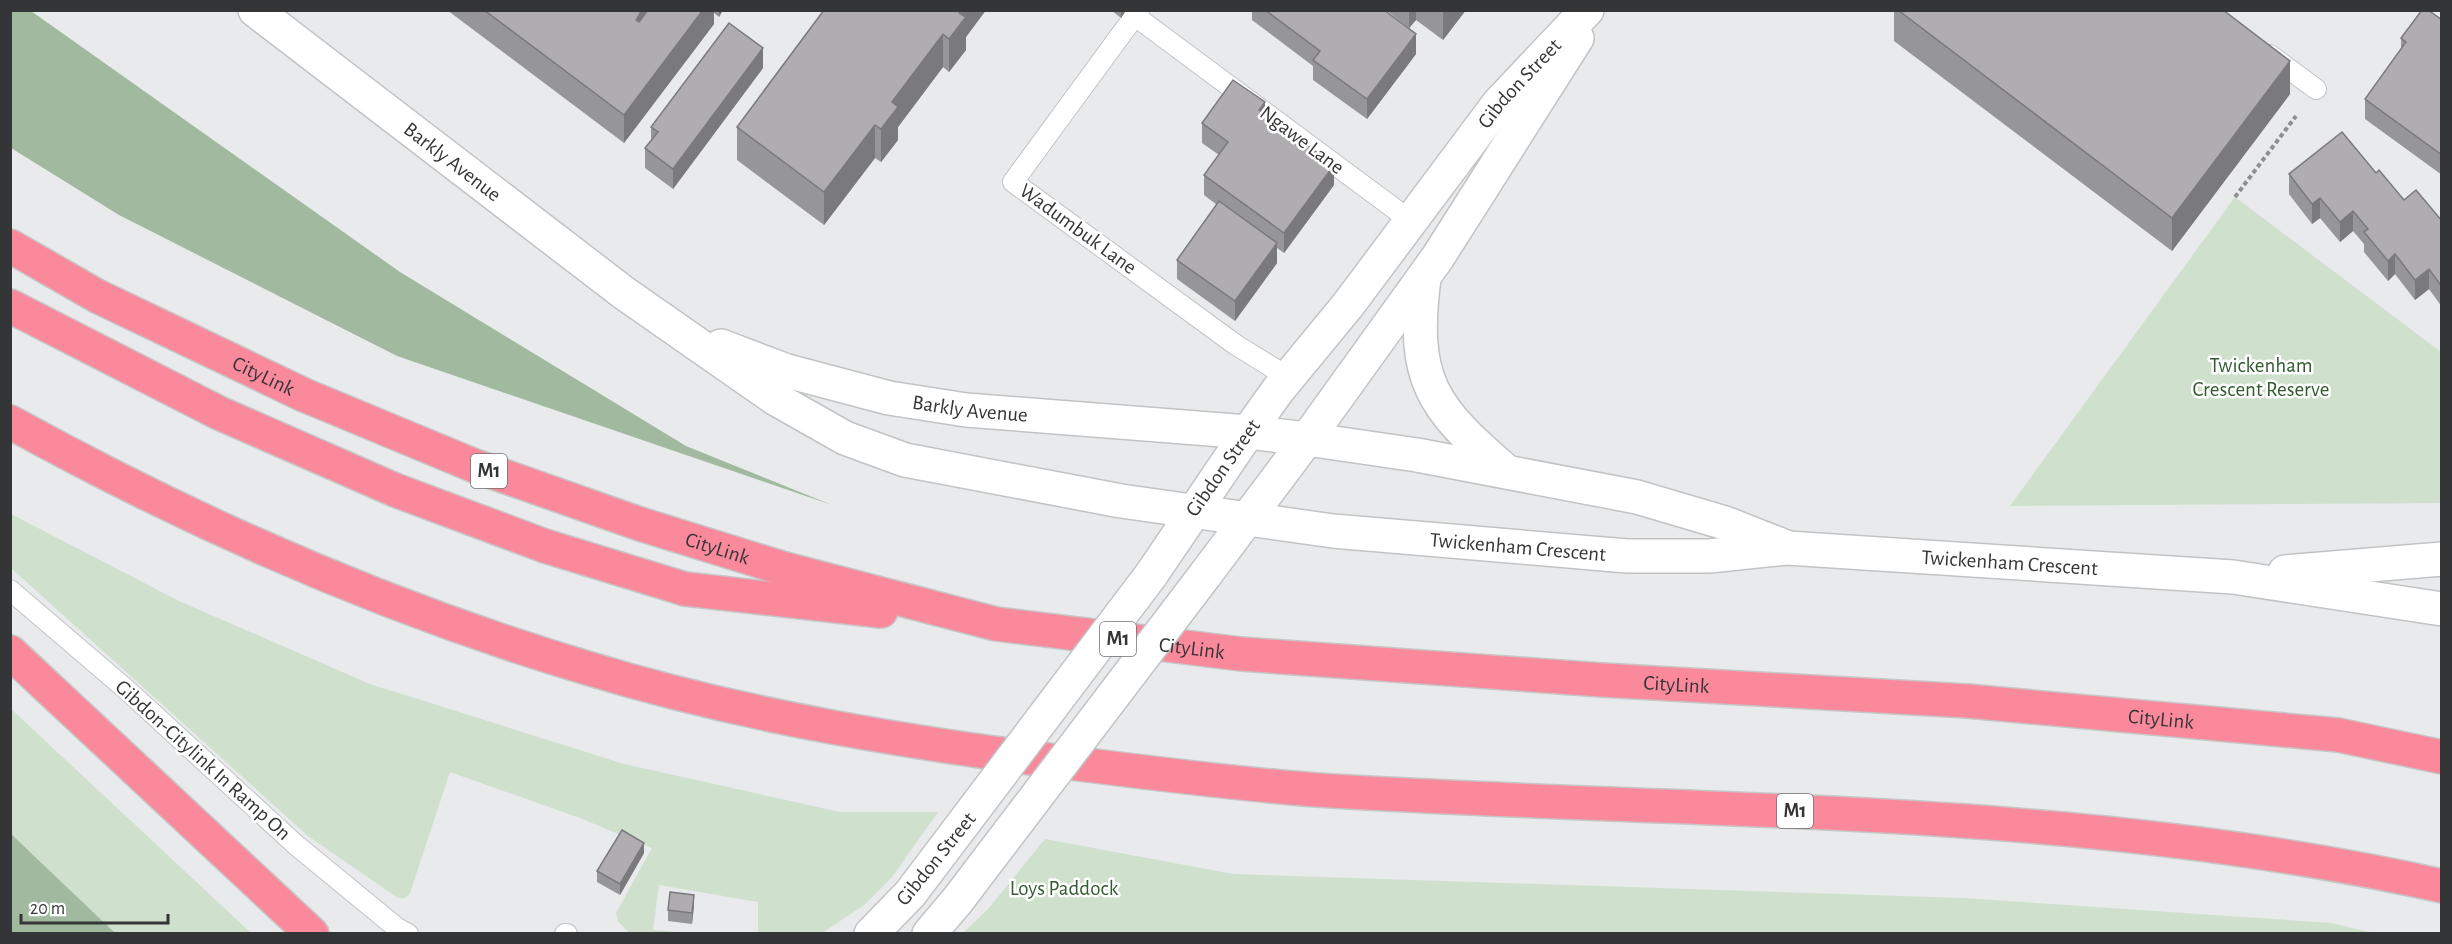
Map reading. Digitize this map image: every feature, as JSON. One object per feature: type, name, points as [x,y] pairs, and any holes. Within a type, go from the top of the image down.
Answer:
[{"type":"highway","name":"CityLink","points":[[10,246],[97,297],[304,395],[476,466],[640,524],[785,568],[996,624],[1241,654],[1602,680],[1967,701],[2338,735],[2442,757]]},
{"type":"highway","name":"M1","points":[[10,306],[219,413],[395,490],[545,546],[685,589],[996,624]]},
{"type":"highway","name":"M1","points":[[10,422],[106,475],[207,524],[353,586],[586,668],[696,697],[817,724],[950,749],[1313,789],[1839,812],[2148,837],[2282,856],[2442,886]]},
{"type":"highway","points":[[10,652],[312,933]]},
{"type":"main road","name":"Gibdon Street","points":[[871,933],[910,894],[1151,575],[1192,512],[1288,377],[1348,305],[1499,103],[1587,10]]},
{"type":"main road","name":"Gibdon Street","points":[[929,933],[957,901],[1307,439],[1424,276],[1554,77],[1592,10]]},
{"type":"main road","name":"Barkly Avenue","points":[[264,13],[649,311],[810,420],[875,451],[944,468],[1192,512],[1248,519]]},
{"type":"main road","points":[[1424,276],[1420,343],[1423,369],[1428,381],[1446,413],[1471,440],[1507,472]]},
{"type":"main road","name":"Barkly Avenue","points":[[649,311],[692,333],[751,357],[860,393],[966,410],[1248,432],[1307,439]]},
{"type":"main road","name":"Twickenham Crescent","points":[[1307,439],[1507,472],[1675,507],[1787,548]]},
{"type":"main road","name":"Twickenham Crescent","points":[[1248,519],[1333,531],[1627,556],[1709,556],[1787,548],[2233,577],[2442,609]]},
{"type":"main road","name":"Twickenham Crescent","points":[[2233,577],[2442,558]]},
{"type":"lane","name":"Ngawe Lane","points":[[1137,13],[1411,221]]},
{"type":"lane","name":"Wadumbuk Lane","points":[[1137,13],[1013,182],[1236,345],[1288,377]]},
{"type":"lane","points":[[2254,43],[2316,89]]},
{"type":"lane","name":"Gibdon-Citylink In Ramp On","points":[[10,590],[126,690],[296,845],[403,931]]},
{"type":"path","points":[[2235,197],[2316,89]]},
{"type":"green space","points":[[10,11],[31,11],[400,272],[686,446],[832,505],[397,356],[119,215],[11,148]]},
{"type":"green space","name":"Twickenham Crescent Reserve","points":[[2235,197],[2441,352],[2441,503],[2010,506]]},
{"type":"green space","points":[[11,514],[179,601],[370,684],[624,764],[840,812],[938,812],[892,877],[864,905],[822,933],[758,933],[758,902],[659,885],[653,930],[690,933],[629,933],[618,921],[616,913],[652,848],[580,818],[450,772],[410,893],[405,898],[398,898],[308,836],[11,568]]},
{"type":"green space","points":[[10,708],[251,933],[11,933]]},
{"type":"green space","points":[[11,834],[115,933],[11,933]]},
{"type":"green space","name":"Loys Paddock","points":[[1045,839],[1233,874],[1963,898],[2331,923],[2373,933],[963,933],[988,909]]},
{"type":"building","points":[[484,10],[642,10],[636,20],[639,22],[648,10],[703,10],[624,115]]},
{"type":"building","points":[[824,10],[961,10],[959,13],[966,17],[949,39],[943,34],[892,102],[898,107],[881,129],[875,125],[824,192],[737,127]]},
{"type":"building","points":[[1265,10],[1384,10],[1416,34],[1367,99],[1313,60],[1320,51]]},
{"type":"building","points":[[1898,10],[2223,10],[2290,61],[2172,218]]},
{"type":"building","points":[[2422,10],[2428,10],[2442,20],[2442,155],[2365,99],[2406,42],[2401,38]]},
{"type":"building","points":[[729,23],[763,48],[673,169],[645,148],[658,132],[651,127]]},
{"type":"building","points":[[1233,80],[1265,102],[1259,110],[1334,165],[1284,233],[1204,175],[1228,142],[1202,123]]},
{"type":"building","points":[[2342,132],[2376,173],[2379,170],[2404,200],[2416,190],[2442,221],[2442,287],[2429,269],[2415,280],[2395,254],[2388,261],[2364,232],[2368,229],[2353,211],[2340,222],[2320,198],[2312,204],[2289,174]]},
{"type":"building","points":[[1219,201],[1277,243],[1235,301],[1177,260]]},
{"type":"building","points":[[622,830],[644,843],[620,884],[597,871]]},
{"type":"building","points":[[670,892],[694,895],[692,913],[668,910]]}]
